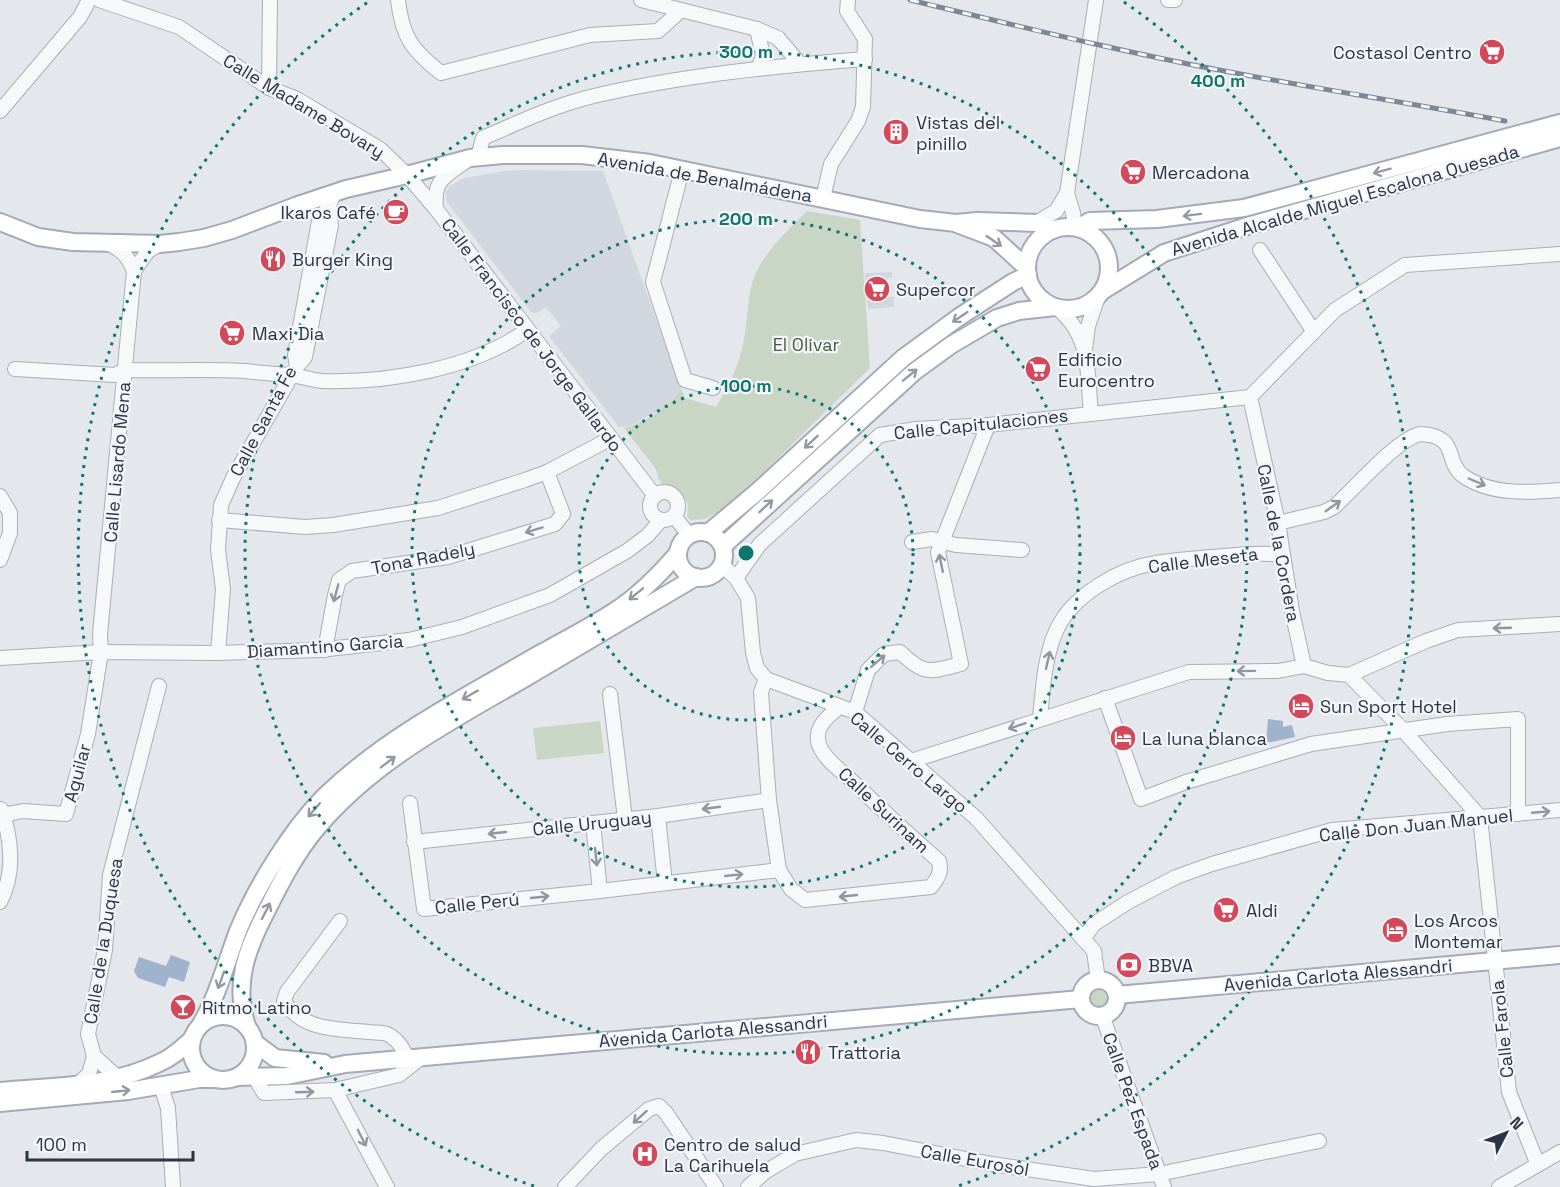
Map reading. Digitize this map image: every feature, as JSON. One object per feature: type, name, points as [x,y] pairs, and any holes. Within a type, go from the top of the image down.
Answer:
[{"type":"main road","name":"Avenida Alcalde Miguel Escalona Quesada","points":[[1076,228],[1090,221],[1157,219],[1244,208],[1560,123]]},
{"type":"main road","name":"Avenida Alcalde Miguel Escalona Quesada","points":[[1101,293],[1164,253],[1244,227],[1560,138]]},
{"type":"main road","name":"Avenida de Benalmádena","points":[[0,222],[38,237],[73,242],[160,244],[204,238],[407,175],[474,157],[582,155],[650,163],[920,219],[956,223],[977,221],[1036,223],[1055,230]]},
{"type":"main road","name":"Avenida de Benalmádena","points":[[956,223],[994,238],[1027,272]]},
{"type":"main road","points":[[723,546],[914,372],[951,345],[997,318],[1019,311],[1080,308],[1101,293],[1108,278],[1109,265],[1106,253],[1100,242],[1090,233],[1076,228],[1055,230],[1042,236],[1034,245],[1029,256],[1027,272],[1037,295],[1056,308]]},
{"type":"main road","points":[[708,533],[757,492],[903,358],[1027,272]]},
{"type":"main road","points":[[0,1103],[161,1086],[188,1081],[230,1080],[246,1071],[252,1063],[255,1043],[242,1009],[240,990],[244,964],[253,936],[299,851],[335,808],[372,774],[419,739],[696,578],[711,576],[722,566],[725,555],[723,546],[717,538],[708,533],[696,532],[689,535],[681,544],[678,553],[659,575],[616,611],[412,728],[362,763],[325,796],[304,820],[259,889],[239,930],[210,1009],[197,1031],[191,1048],[197,1067],[213,1079]]},
{"type":"main road","points":[[678,553],[680,564],[686,573],[696,578]]},
{"type":"main road","name":"Avenida Carlota Alessandri","points":[[1117,995],[1560,955]]},
{"type":"main road","points":[[1098,980],[1111,985],[1117,995],[1115,1007],[1102,1015],[1089,1012],[1081,999],[1086,987],[1098,980]]},
{"type":"main road","name":"Avenida Carlota Alessandri","points":[[237,1077],[287,1076],[345,1064],[1081,999]]},
{"type":"main road","points":[[0,1091],[78,1084],[117,1077],[159,1063],[179,1051],[197,1031],[219,1016],[230,1016],[248,1026]]},
{"type":"main road","name":"Avenida Carlota Alessandri","points":[[255,1043],[274,1058],[345,1064]]},
{"type":"street","points":[[0,111],[80,17],[89,0]]},
{"type":"street","name":"Calle Madame Bovary","points":[[99,0],[179,27],[269,88],[297,99],[380,149],[407,175]]},
{"type":"street","points":[[269,88],[270,0]]},
{"type":"street","points":[[398,0],[405,34],[419,55],[441,73],[590,35],[658,31],[680,11]]},
{"type":"street","points":[[641,0],[757,29],[778,38],[800,64]]},
{"type":"street","points":[[823,198],[831,164],[858,121],[863,107],[865,39],[847,11],[848,0]]},
{"type":"street","points":[[1036,223],[1056,211],[1067,193],[1096,0]]},
{"type":"street","points":[[1168,0],[1175,0]]},
{"type":"street","points":[[757,29],[763,56],[758,69]]},
{"type":"street","points":[[436,209],[437,184],[446,175],[474,157],[483,138],[548,110],[597,95],[672,82],[758,69],[865,59]]},
{"type":"street","points":[[682,170],[653,282],[686,380],[713,388]]},
{"type":"street","name":"Calle Francisco de Jorge Gallardo","points":[[407,175],[436,209],[655,496]]},
{"type":"street","points":[[1067,193],[1076,228]]},
{"type":"street","name":"Calle Santa Fe","points":[[218,653],[223,589],[218,550],[221,506],[234,476],[294,371],[320,221],[332,199]]},
{"type":"street","points":[[1055,230],[1056,211]]},
{"type":"street","points":[[107,243],[120,249],[129,258],[134,271]]},
{"type":"street","points":[[134,271],[148,250],[160,244]]},
{"type":"street","points":[[1260,250],[1314,332]]},
{"type":"street","points":[[1250,397],[1335,310],[1405,264],[1560,254]]},
{"type":"street","name":"Calle Lisardo Mena","points":[[101,652],[100,634],[134,271]]},
{"type":"street","points":[[1091,413],[1085,355],[1088,326],[1101,293]]},
{"type":"street","points":[[1056,308],[1076,328],[1085,355]]},
{"type":"street","points":[[15,369],[115,375],[125,370],[294,371],[320,381],[393,378],[431,371],[493,350],[527,330]]},
{"type":"street","name":"Calle Capitulaciones","points":[[736,578],[760,544],[880,435],[916,429],[988,425],[1250,397]]},
{"type":"street","name":"Calle de la Cordera","points":[[1250,397],[1278,523],[1292,611],[1304,666]]},
{"type":"street","points":[[855,712],[868,670],[884,654],[900,652],[914,666],[926,670],[961,664],[938,552],[988,425]]},
{"type":"street","points":[[1278,523],[1324,512],[1335,507],[1397,446],[1422,434],[1440,437],[1449,447],[1460,474],[1477,483],[1506,491],[1536,493],[1560,490]]},
{"type":"street","points":[[219,520],[305,527],[333,525],[438,508],[547,472],[610,437]]},
{"type":"street","name":"Tona Radely","points":[[325,650],[339,580],[352,571],[448,557],[555,524],[563,513],[558,495],[547,472]]},
{"type":"street","points":[[664,493],[673,496],[678,507],[668,518],[657,519],[651,511],[651,502],[655,496],[664,493]]},
{"type":"street","points":[[0,496],[10,513],[10,532],[0,560]]},
{"type":"street","points":[[668,518],[689,535]]},
{"type":"street","name":"Diamantino Garcia","points":[[0,658],[101,652],[218,653],[325,650],[409,640],[462,627],[550,595],[627,551],[668,518]]},
{"type":"street","points":[[912,542],[932,539],[956,545],[1022,550]]},
{"type":"street","name":"Calle Meseta","points":[[1040,718],[1046,661],[1057,629],[1070,609],[1092,589],[1116,576],[1154,563],[1264,552],[1283,555]]},
{"type":"street","points":[[722,566],[736,578],[748,598],[753,653],[757,668],[766,679]]},
{"type":"street","points":[[911,761],[1189,672],[1278,671],[1304,666],[1328,673],[1349,675],[1426,641],[1458,630],[1560,624]]},
{"type":"street","name":"Aguilar","points":[[0,902],[10,876],[11,857],[2,811],[66,814],[88,734],[101,652]]},
{"type":"street","points":[[1349,675],[1403,730],[1480,817],[1494,961]]},
{"type":"street","name":"Calle Cerro Largo","points":[[766,679],[855,712],[976,818],[1094,951],[1098,980]]},
{"type":"street","name":"Calle Surinam","points":[[766,679],[761,692],[769,800],[779,870],[791,889],[806,900],[931,887],[941,869],[939,861],[884,813],[820,748],[818,730],[822,722],[836,710],[836,705]]},
{"type":"street","name":"Calle de la Duquesa","points":[[94,1056],[88,1034],[105,950],[110,875],[159,686]]},
{"type":"street","points":[[610,694],[625,819]]},
{"type":"street","points":[[1105,698],[1141,799],[1186,782],[1311,744],[1403,730],[1518,719],[1518,814]]},
{"type":"street","name":"Calle Uruguay","points":[[414,842],[658,816],[769,800]]},
{"type":"street","name":"Calle Perú","points":[[410,803],[424,909],[779,870]]},
{"type":"street","name":"Calle Don Juan Manuel","points":[[1083,939],[1094,924],[1128,902],[1176,877],[1212,864],[1332,830],[1560,810]]},
{"type":"street","points":[[658,816],[665,883]]},
{"type":"street","points":[[593,823],[600,891]]},
{"type":"street","points":[[255,1078],[264,1093],[335,1090],[399,1075],[415,1058],[387,1034],[322,1028],[308,1023],[290,1011],[284,1001],[287,992],[340,921]]},
{"type":"street","name":"Calle Farola","points":[[1494,961],[1509,1092],[1538,1165]]},
{"type":"street","name":"Calle Pez Espada","points":[[1102,1015],[1162,1180]]},
{"type":"street","points":[[78,1084],[89,1074],[94,1056],[117,1077]]},
{"type":"street","points":[[161,1086],[168,1108],[174,1187]]},
{"type":"street","points":[[335,1090],[387,1187]]},
{"type":"street","points":[[565,1187],[601,1149],[649,1109],[659,1106],[716,1187]]},
{"type":"street","name":"Calle Eurosol","points":[[748,1187],[765,1172],[795,1154],[856,1140],[1094,1179],[1162,1180],[1319,1141]]},
{"type":"street","points":[[1499,1187],[1560,1152]]},
{"type":"shaded area","points":[[521,170],[603,171],[681,389],[663,408],[630,426],[619,427],[549,336],[561,326],[546,307],[537,313],[531,312],[447,202],[446,192],[450,186],[464,178]]},
{"type":"shaded area","points":[[892,272],[892,278],[888,278],[889,297],[894,297],[894,307],[868,309],[865,273]]},
{"type":"green space","name":"El Olivar","points":[[807,211],[860,220],[870,368],[729,506],[705,519],[691,520],[687,517],[688,504],[683,495],[675,487],[662,484],[656,469],[624,428],[656,413],[681,389],[685,398],[716,407],[731,380],[739,359],[751,289],[757,271],[776,243]]},
{"type":"green space","points":[[600,721],[604,753],[537,760],[533,728]]},
{"type":"green space","points":[[1095,990],[1103,990],[1108,995],[1106,1006],[1095,1008],[1090,1003],[1090,995]]},
{"type":"water","points":[[1268,719],[1283,721],[1283,727],[1292,725],[1295,737],[1266,743]]},
{"type":"water","points":[[171,955],[190,962],[184,982],[169,977],[165,987],[138,978],[134,971],[139,957],[166,966]]},
{"type":"railway","points":[[910,0],[1072,39],[1194,65],[1505,121]]},
{"type":"place","name":"Costasol Centro","points":[[1492,52]]},
{"type":"place","name":"Vistas del pinillo","points":[[896,132]]},
{"type":"place","name":"Mercadona","points":[[1133,172]]},
{"type":"place","name":"Ikaros Café","points":[[396,212]]},
{"type":"place","name":"Burger King","points":[[273,259]]},
{"type":"place","name":"Supercor","points":[[877,289]]},
{"type":"place","name":"Maxi Dia","points":[[232,333]]},
{"type":"place","name":"Edificio Eurocentro","points":[[1038,369]]},
{"type":"place","name":"Sun Sport Hotel","points":[[1301,706]]},
{"type":"place","name":"La luna blanca","points":[[1123,738]]},
{"type":"place","name":"Aldi","points":[[1226,910]]},
{"type":"place","name":"Los Arcos Montemar","points":[[1395,930]]},
{"type":"place","name":"BBVA","points":[[1129,965]]},
{"type":"place","name":"Ritmo Latino","points":[[183,1007]]},
{"type":"place","name":"Trattoria","points":[[808,1052]]},
{"type":"place","name":"Centro de salud La Carihuela","points":[[645,1154]]}]
